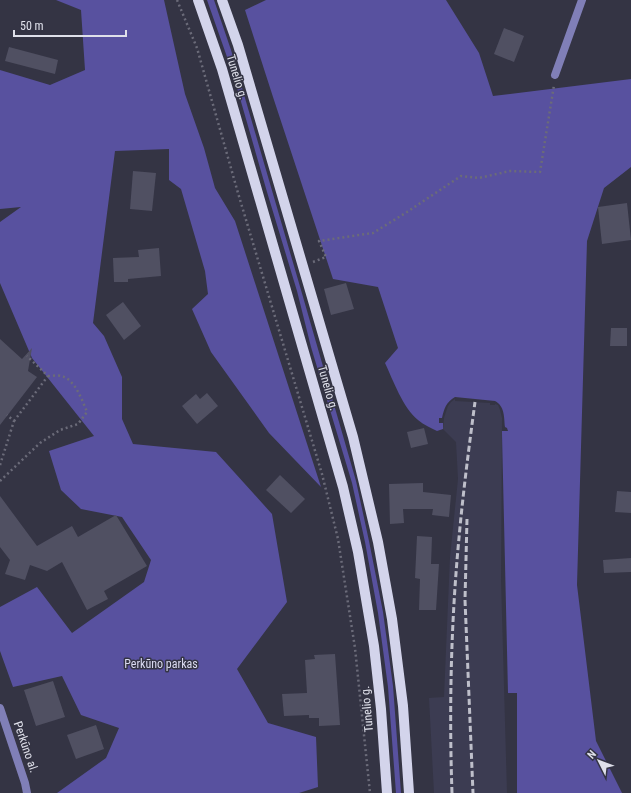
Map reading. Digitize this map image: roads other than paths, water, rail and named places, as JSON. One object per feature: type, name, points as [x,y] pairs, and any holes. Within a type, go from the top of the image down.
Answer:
[{"type":"main road","name":"Tunelio g.","points":[[198,0],[222,69],[343,487],[358,552],[374,646],[381,709],[387,793]]},
{"type":"main road","name":"Tunelio g.","points":[[222,0],[238,45],[353,437],[378,542],[392,619],[403,706],[409,793]]},
{"type":"street","points":[[555,75],[582,0]]},
{"type":"street","name":"Perkūno al.","points":[[0,708],[28,793]]},
{"type":"railway","points":[[452,793],[452,633],[462,504],[475,402]]},
{"type":"railway","points":[[467,519],[465,600],[473,793]]},
{"type":"park label","name":"Perkūno parkas","points":[[161,664]]}]
